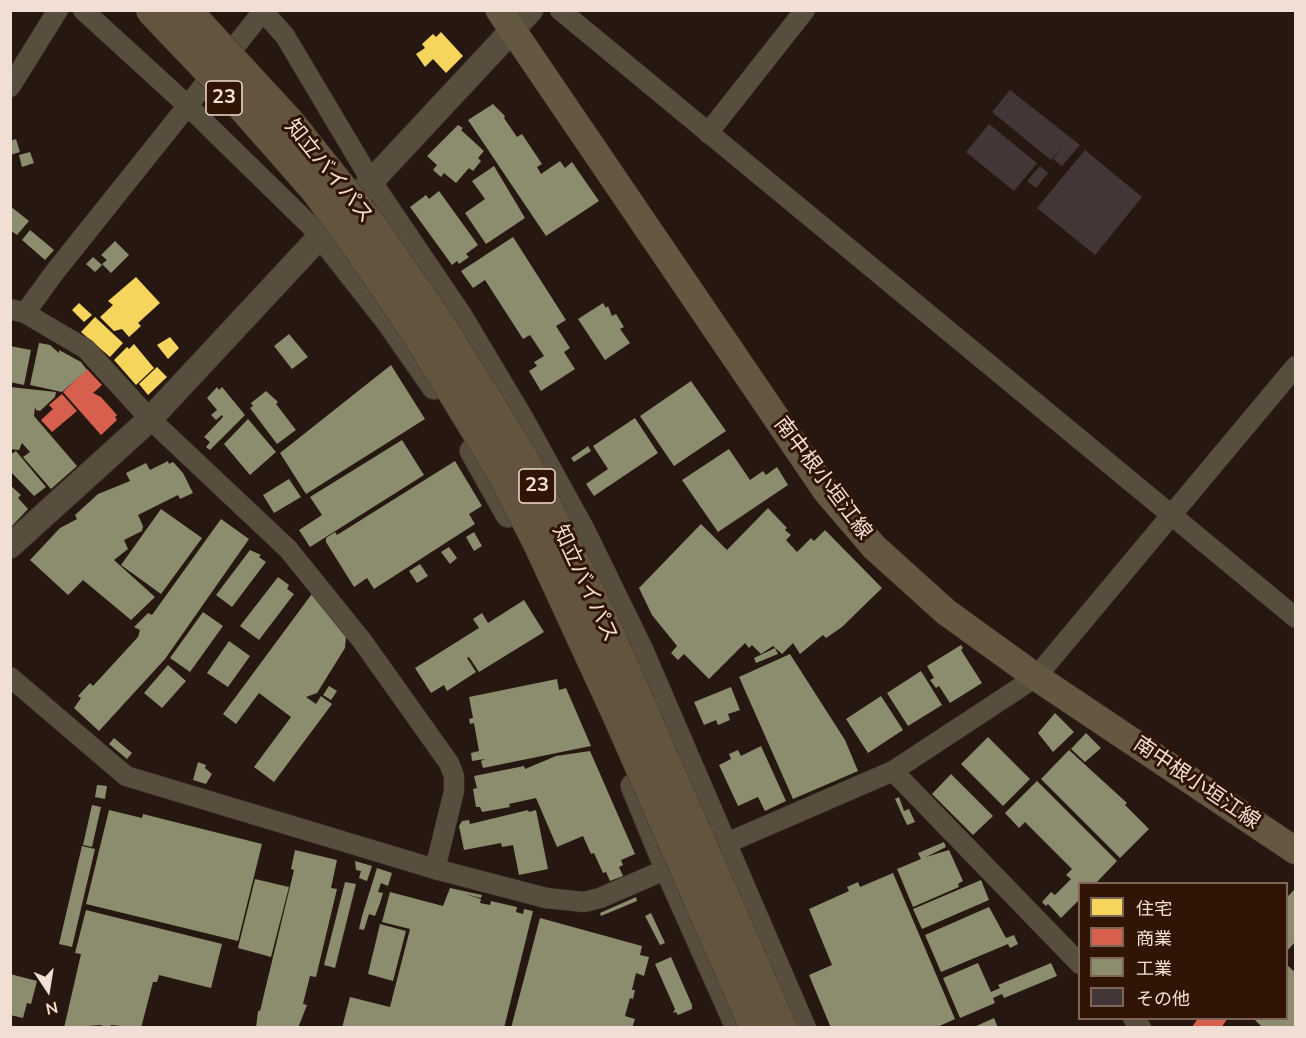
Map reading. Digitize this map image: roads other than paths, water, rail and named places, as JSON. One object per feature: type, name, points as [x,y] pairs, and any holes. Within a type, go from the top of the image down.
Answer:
[{"type":"highway","name":"23","points":[[129,10],[223,97],[315,188]]},
{"type":"highway","name":"23","points":[[152,10],[234,96],[315,188]]},
{"type":"highway","name":"知立バイパス","points":[[186,10],[289,123],[374,230],[481,389],[522,458],[600,615],[781,1028]]},
{"type":"highway","name":"23","points":[[205,10],[298,112],[336,165],[374,230]]},
{"type":"highway","name":"知立バイパス","points":[[315,188],[358,246],[421,339],[503,473],[539,543],[617,712],[756,1028]]},
{"type":"main road","name":"南中根小垣江線","points":[[506,21],[812,471],[850,522],[918,589],[1036,677],[1296,851]]},
{"type":"street","points":[[10,87],[58,10]]},
{"type":"street","points":[[83,10],[187,105],[321,236],[426,375],[476,456],[543,586],[594,695],[667,869],[738,1028]]},
{"type":"street","points":[[10,546],[150,420],[372,182],[506,21],[531,10]]},
{"type":"street","points":[[560,10],[1296,618]]},
{"type":"street","points":[[708,134],[806,10]]},
{"type":"street","points":[[435,869],[454,791],[454,776],[449,763],[363,642],[288,549],[150,420],[86,349],[18,311],[263,11],[285,36],[372,182],[462,315],[525,419],[584,528],[643,649],[806,1028]]},
{"type":"street","points":[[10,677],[126,776],[435,869],[546,897],[584,902],[600,898],[893,771],[1036,677],[1296,366]]},
{"type":"street","points":[[893,771],[1078,962]]}]
